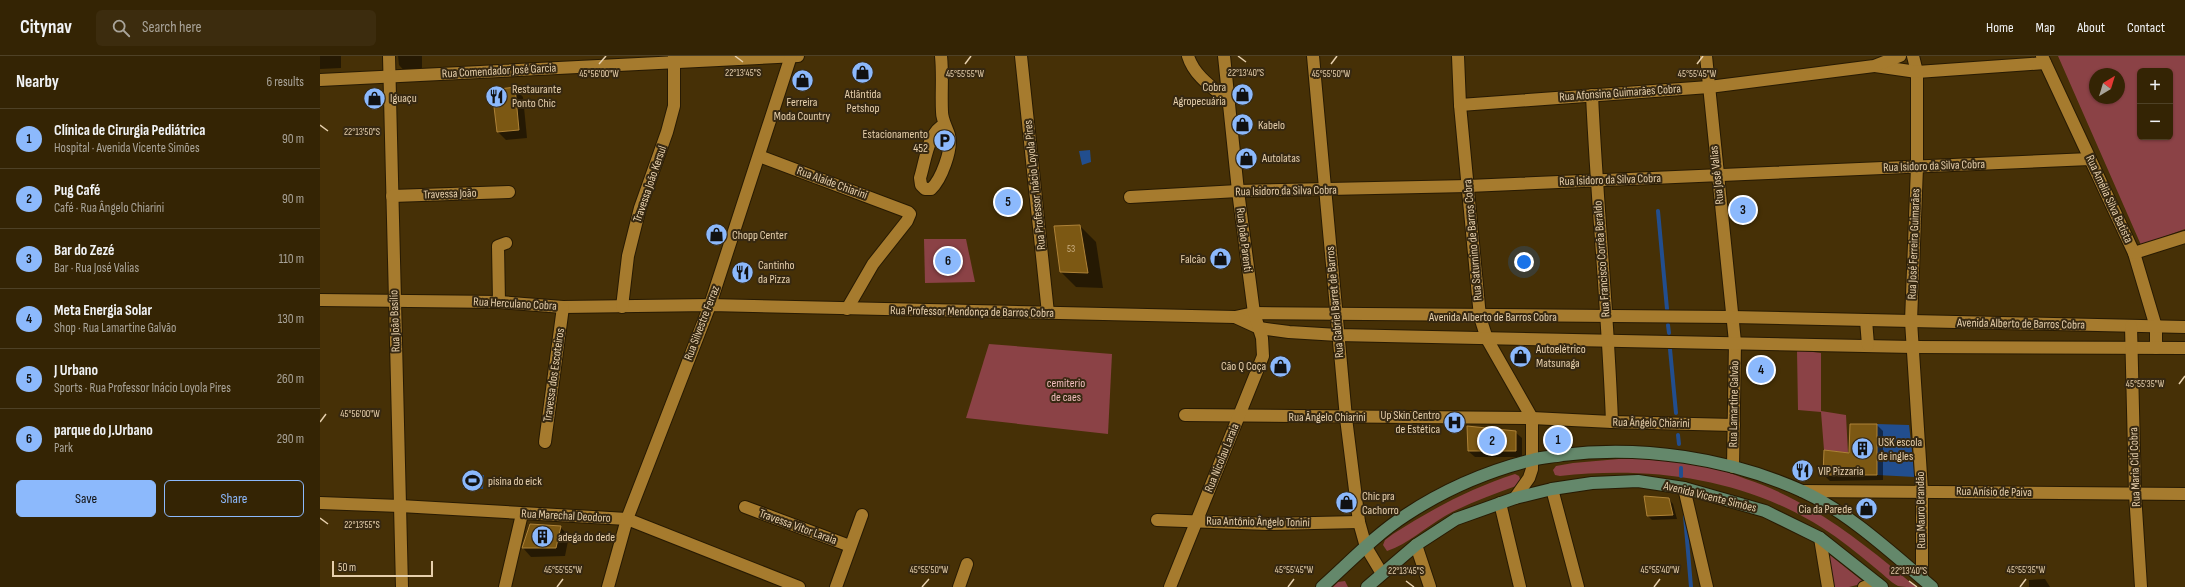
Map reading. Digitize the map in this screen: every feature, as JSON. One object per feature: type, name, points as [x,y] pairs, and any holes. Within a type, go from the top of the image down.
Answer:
[{"type":"main road","points":[[1322,587],[1380,534],[1405,515],[1440,495],[1491,473],[1533,459],[1585,452],[1640,453],[1682,456],[1733,466],[1802,491],[1853,522],[1932,587]]},
{"type":"main road","name":"Avenida Vicente Simões","points":[[1367,587],[1382,572],[1416,545],[1456,520],[1515,498],[1552,489],[1592,483],[1638,481],[1684,488],[1765,511],[1820,538],[1880,585]]},
{"type":"street","name":"Rua João Basílio","points":[[389,56],[402,587]]},
{"type":"street","points":[[545,56],[546,68]]},
{"type":"street","name":"Rua Silvestre Ferraz","points":[[608,587],[627,519],[710,305],[791,56]]},
{"type":"street","name":"Rua Comendador José Garcia","points":[[320,80],[546,68],[674,59],[798,56]]},
{"type":"street","points":[[941,56],[943,86],[942,113],[950,137],[950,149],[938,183],[931,189],[925,189],[921,185],[920,178],[932,138],[940,126],[945,124]]},
{"type":"street","name":"Rua Professor Inácio Loyola Pires","points":[[1021,56],[1048,313]]},
{"type":"street","points":[[1188,56],[1190,64],[1199,75],[1229,100]]},
{"type":"street","name":"Rua João Parenti","points":[[1224,56],[1238,191],[1254,313],[1259,328]]},
{"type":"street","name":"Rua Gabriel Barret de Barros","points":[[1313,56],[1346,418],[1359,522],[1366,547],[1382,572]]},
{"type":"street","name":"Rua Saturnino de Barros Cobra","points":[[1458,56],[1460,104],[1480,316],[1487,339],[1532,418],[1533,459]]},
{"type":"street","name":"Rua José Valias","points":[[1706,56],[1732,317]]},
{"type":"street","name":"Rua Afonsina Guimarães Cobra","points":[[1460,104],[1709,87],[1874,66],[1900,56]]},
{"type":"street","name":"Rua José Ferreira Guimarães","points":[[1911,321],[1917,167],[1916,72],[1913,56]]},
{"type":"street","name":"Travessa João Kersul","points":[[622,306],[628,256],[640,208],[668,132],[674,106],[674,59]]},
{"type":"street","name":"Rua Afonsina Guimarães Cobra","points":[[1874,66],[1916,72],[2044,59]]},
{"type":"street","name":"Rua Amélia Silva Batista","points":[[2044,59],[2134,253],[2156,327],[2156,348]]},
{"type":"street","name":"Rua Francisco Corrêa Beraldo","points":[[1592,95],[1596,181],[1609,340],[1612,422]]},
{"type":"street","name":"Rua Alaíde Chiarini","points":[[759,156],[906,209],[910,214],[907,221],[874,264],[847,309]]},
{"type":"street","name":"Rua Isidoro da Silva Cobra","points":[[1130,197],[1238,191],[1325,191],[1468,186],[2090,160]]},
{"type":"street","name":"Travessa João","points":[[392,196],[509,192]]},
{"type":"street","points":[[2134,253],[2185,237]]},
{"type":"street","points":[[499,302],[498,246],[506,243]]},
{"type":"street","name":"Rua Herculano Cobra","points":[[320,300],[499,302],[563,307],[710,305]]},
{"type":"street","name":"Rua Professor Mendonça de Barros Cobra","points":[[710,305],[1235,317],[1254,313]]},
{"type":"street","name":"Travessa dos Escoteiros","points":[[545,442],[563,307]]},
{"type":"street","name":"Avenida Alberto de Barros Cobra","points":[[1254,313],[1336,315],[1732,317],[2185,327]]},
{"type":"street","name":"Rua Professor Mendonça de Barros Cobra","points":[[1235,317],[1259,328]]},
{"type":"street","points":[[1732,317],[1735,342]]},
{"type":"street","points":[[1866,320],[1868,345]]},
{"type":"street","points":[[1911,321],[1913,347]]},
{"type":"street","points":[[2131,347],[2132,326]]},
{"type":"street","name":"Avenida Alberto de Barros Cobra","points":[[1259,328],[1288,332],[1338,335],[1487,339],[1735,342],[1913,347],[2185,348]]},
{"type":"street","name":"Rua Nicolau Laraia","points":[[1170,587],[1263,356],[1263,346],[1259,328]]},
{"type":"street","name":"Rua Lamartine Galvão","points":[[1733,466],[1735,342]]},
{"type":"street","name":"Rua Mauro Brandão","points":[[1913,347],[1922,491],[1922,578]]},
{"type":"street","name":"Rua Maria Cid Cobra","points":[[2131,347],[2135,493],[2141,587]]},
{"type":"street","name":"Rua Ângelo Chiarini","points":[[1185,415],[1346,418],[1532,418],[1612,422],[1734,425]]},
{"type":"street","points":[[1515,498],[1529,478],[1533,459]]},
{"type":"street","points":[[1684,488],[1707,587]]},
{"type":"street","points":[[1552,489],[1578,587]]},
{"type":"street","name":"Rua Anísio de Paiva","points":[[1802,491],[2185,494]]},
{"type":"street","name":"Rua Marechal Deodoro","points":[[320,503],[627,519],[799,587]]},
{"type":"street","points":[[1500,503],[1520,587]]},
{"type":"street","name":"Travessa Vitor Laraia","points":[[745,507],[850,546]]},
{"type":"street","points":[[505,587],[522,514]]},
{"type":"street","points":[[836,587],[862,515]]},
{"type":"street","name":"Rua Antônio Ângelo Tonini","points":[[1157,520],[1269,524],[1359,522]]},
{"type":"street","points":[[1820,538],[1828,587]]},
{"type":"street","points":[[1416,545],[1430,587]]},
{"type":"street","points":[[959,587],[967,564]]},
{"type":"street","points":[[1864,587],[1880,585]]},
{"type":"green space","points":[[2058,56],[2185,56],[2185,229],[2141,245]]},
{"type":"green space","points":[[924,239],[966,239],[975,282],[925,283]]},
{"type":"green space","name":"cemiterio de caes","points":[[989,344],[1112,354],[1108,434],[966,418]]},
{"type":"green space","points":[[1797,350],[1821,353],[1821,411],[1846,415],[1848,453],[1824,450],[1821,412],[1798,410]]},
{"type":"green space","points":[[1630,458],[1705,466],[1731,473],[1770,488],[1815,511],[1836,525],[1916,587],[1898,586],[1835,536],[1791,510],[1760,497],[1695,479],[1628,473],[1594,473],[1560,476],[1555,475],[1553,470],[1556,466],[1573,463]]},
{"type":"green space","points":[[1515,474],[1519,476],[1521,482],[1516,486],[1454,511],[1395,548],[1387,551],[1383,545],[1385,540],[1393,534],[1422,516],[1467,493]]},
{"type":"green space","points":[[1826,552],[1865,583],[1849,587],[1831,587]]},
{"type":"green space","points":[[1345,581],[1348,587],[1333,587],[1338,582]]},
{"type":"water","points":[[1090,150],[1091,162],[1082,165],[1079,151]]},
{"type":"water","points":[[1016,189],[1019,212],[998,213],[997,191]]},
{"type":"water","points":[[1877,424],[1909,425],[1915,477],[1877,475]]},
{"type":"water","name":"pisina do eick","points":[[463,474],[484,475],[483,489],[463,488]]},
{"type":"building","points":[[515,87],[519,130],[497,132],[492,90]]},
{"type":"building","points":[[1080,225],[1088,273],[1060,272],[1054,226]]},
{"type":"building","name":"USK escola de ingles","points":[[1850,424],[1877,424],[1877,475],[1823,475],[1824,450],[1849,453]]},
{"type":"building","points":[[1467,426],[1516,431],[1516,451],[1468,451]]},
{"type":"building","points":[[1644,496],[1669,498],[1673,515],[1647,516]]},
{"type":"building","name":"adega do dede","points":[[530,524],[561,526],[556,548],[522,548]]},
{"type":"waterway","points":[[1658,211],[1667,309]]},
{"type":"waterway","points":[[1668,325],[1669,333]]},
{"type":"waterway","points":[[1670,349],[1676,413]]},
{"type":"waterway","points":[[1678,435],[1679,444]]},
{"type":"waterway","points":[[1681,468],[1681,476]]},
{"type":"waterway","points":[[1685,516],[1691,587]]},
{"type":"place","name":"Atlântida Petshop","points":[[863,73]]},
{"type":"place","name":"Ferreira Moda Country","points":[[802,81]]},
{"type":"place","name":"Cobra Agropecuária","points":[[1242,94]]},
{"type":"place","name":"Restaurante Ponto Chic","points":[[497,96]]},
{"type":"place","name":"Iguaçu","points":[[375,98]]},
{"type":"place","name":"Kabelo","points":[[1243,125]]},
{"type":"place","name":"Estacionamento 452","points":[[944,141]]},
{"type":"place","name":"Autolatas","points":[[1247,158]]},
{"type":"place","name":"J Urbano","points":[[1008,202]]},
{"type":"place","name":"Bar do Zezé","points":[[1743,210]]},
{"type":"place","name":"Chopp Center","points":[[716,235]]},
{"type":"place","name":"Falcão","points":[[1221,259]]},
{"type":"place","name":"parque do J.Urbano","points":[[948,261]]},
{"type":"place","name":"Cantinho da Pizza","points":[[743,272]]},
{"type":"place","name":"Autoelétrico Matsunaga","points":[[1521,356]]},
{"type":"place","name":"Cão Q Coça","points":[[1281,366]]},
{"type":"place","name":"Meta Energia Solar","points":[[1761,370]]},
{"type":"place","name":"Up Skin Centro de Estética","points":[[1455,422]]},
{"type":"place","name":"Clínica de Cirurgia Pediátrica","points":[[1558,440]]},
{"type":"place","name":"Pug Café","points":[[1492,441]]},
{"type":"place","name":"USK escola de ingles","points":[[1863,449]]},
{"type":"place","name":"VIP Pizzaria","points":[[1803,471]]},
{"type":"place","name":"pisina do eick","points":[[473,481]]},
{"type":"place","name":"Chic pra Cachorro","points":[[1346,503]]},
{"type":"place","name":"Cia da Parede","points":[[1867,509]]},
{"type":"place","name":"adega do dede","points":[[542,537]]}]
